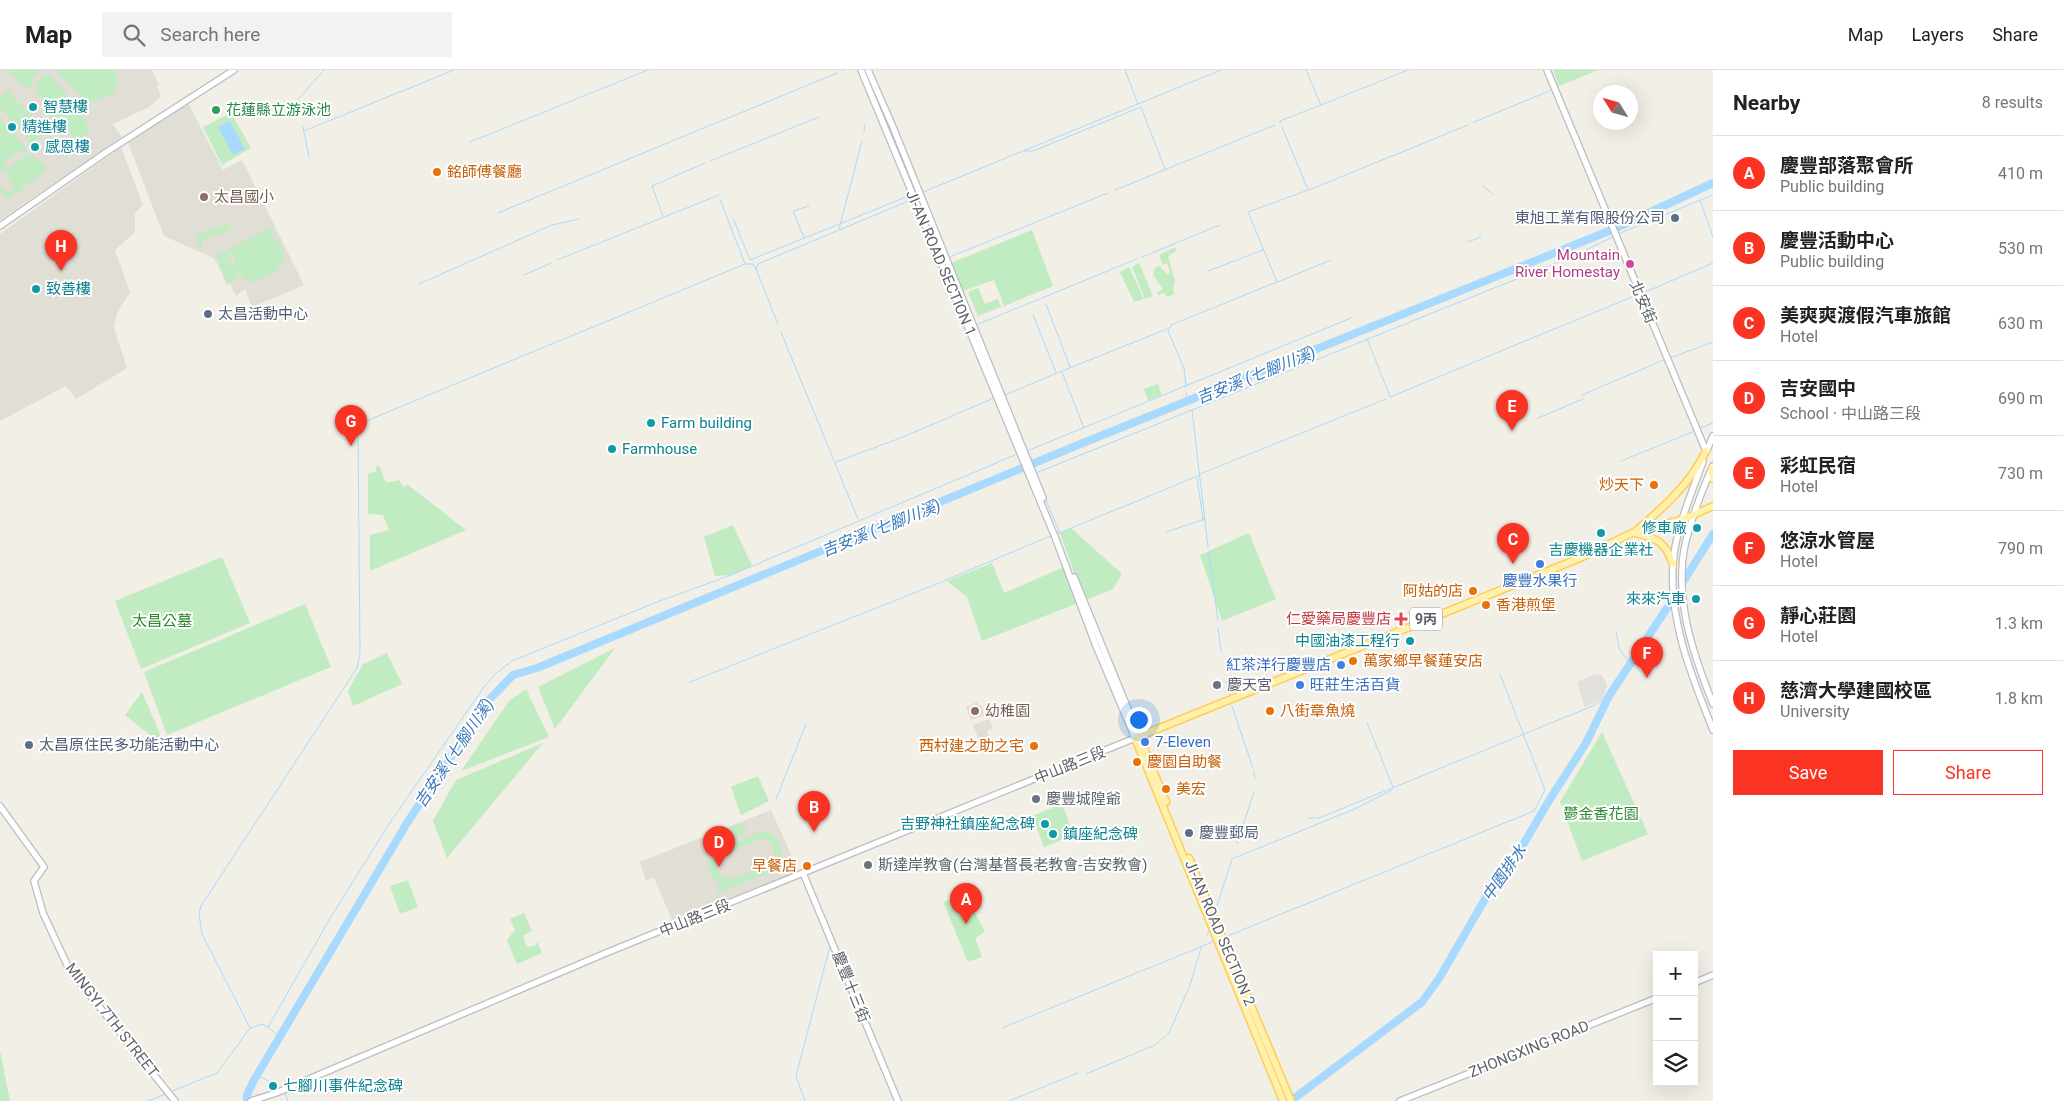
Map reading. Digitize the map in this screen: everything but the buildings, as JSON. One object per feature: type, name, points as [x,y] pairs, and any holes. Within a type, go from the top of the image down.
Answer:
[{"type":"main road","points":[[1634,532],[1664,507],[1688,480],[1698,467],[1706,451]]},
{"type":"main road","points":[[1712,468],[1713,479]]},
{"type":"main road","name":"9丙","points":[[1137,737],[1580,558],[1634,532],[1684,519],[1713,506]]},
{"type":"main road","points":[[1634,532],[1650,536],[1663,544],[1673,564]]},
{"type":"main road","name":"JI-AN ROAD SECTION 2","points":[[1137,737],[1283,1101]]},
{"type":"main road","name":"JI-AN ROAD SECTION 2","points":[[1137,737],[1291,1101]]},
{"type":"street","points":[[0,226],[106,153],[234,70]]},
{"type":"street","name":"JI-AN ROAD SECTION 1","points":[[861,70],[1023,455]]},
{"type":"street","name":"JI-AN ROAD SECTION 1","points":[[868,70],[893,127],[1023,455]]},
{"type":"street","name":"北安街","points":[[1547,70],[1706,451]]},
{"type":"street","points":[[1713,436],[1706,451],[1678,536],[1673,564],[1675,606],[1680,637],[1689,671],[1713,730]]},
{"type":"street","points":[[1023,455],[1137,737]]},
{"type":"street","points":[[1712,468],[1685,546],[1682,576],[1685,614],[1698,666],[1713,704]]},
{"type":"street","name":"中山路三段","points":[[254,1100],[276,1093],[444,1020],[1137,737]]},
{"type":"street","name":"MINGYI 7TH STREET","points":[[0,806],[44,867],[34,880],[43,912],[58,942],[68,969],[175,1101]]},
{"type":"street","name":"慶豐十三街","points":[[803,873],[898,1101]]},
{"type":"street","points":[[1698,981],[1713,975]]},
{"type":"street","name":"ZHONGXING ROAD","points":[[1400,1101],[1653,1000]]},
{"type":"shaded area","points":[[0,70],[152,70],[159,85],[157,86],[161,96],[149,107],[113,124],[122,137],[0,220]]},
{"type":"shaded area","name":"太昌國小","points":[[188,103],[223,170],[242,160],[304,285],[252,307],[245,289],[236,296],[230,284],[227,286],[213,258],[164,236],[128,143]]},
{"type":"shaded area","points":[[121,147],[143,205],[135,213],[135,232],[115,250],[130,292],[117,313],[114,328],[127,368],[76,399],[66,386],[0,421],[0,234]]},
{"type":"shaded area","points":[[1595,674],[1602,675],[1607,685],[1603,699],[1585,707],[1577,682]]},
{"type":"shaded area","name":"幼稚園","points":[[977,702],[981,705],[985,715],[971,720],[966,707]]},
{"type":"shaded area","points":[[989,719],[993,728],[987,731],[992,743],[982,747],[973,725]]},
{"type":"shaded area","points":[[771,810],[799,872],[673,922],[654,878],[646,880],[640,862]]},
{"type":"green space","points":[[8,70],[41,70],[32,80],[31,89],[28,86],[25,88]]},
{"type":"green space","points":[[55,70],[117,70],[115,92],[88,104]]},
{"type":"green space","points":[[1553,70],[1598,70],[1559,86]]},
{"type":"green space","points":[[49,74],[69,97],[60,105],[55,106],[46,102],[36,88],[36,83],[44,75]]},
{"type":"green space","points":[[7,90],[46,131],[32,145],[0,107],[0,96]]},
{"type":"green space","points":[[75,103],[90,131],[77,140],[53,115]]},
{"type":"green space","points":[[231,113],[251,148],[222,165],[203,127]]},
{"type":"green space","points":[[0,118],[27,150],[22,154],[19,150],[4,163],[8,168],[3,172],[0,169]]},
{"type":"green space","points":[[29,153],[47,169],[8,200],[0,190],[0,185],[6,192],[16,188],[5,175],[8,173],[7,171]]},
{"type":"green space","points":[[228,223],[231,230],[202,240],[203,247],[200,248],[195,236]]},
{"type":"green space","points":[[272,227],[273,231],[269,234],[280,244],[283,253],[280,267],[271,274],[252,282],[245,280],[237,272],[239,277],[228,283],[218,263],[229,257],[237,271],[234,253],[218,262],[216,256]]},
{"type":"green space","points":[[1032,230],[1053,286],[1004,306],[994,280],[963,291],[951,263]]},
{"type":"green space","points":[[1175,247],[1176,251],[1168,256],[1175,282],[1173,290],[1175,294],[1167,297],[1164,293],[1158,295],[1157,293],[1163,289],[1153,275],[1155,268],[1160,266],[1167,274],[1170,273],[1167,263],[1163,265],[1159,255]]},
{"type":"green space","points":[[1139,263],[1153,296],[1145,299],[1132,267]]},
{"type":"green space","points":[[1129,267],[1144,299],[1134,302],[1120,272]]},
{"type":"green space","points":[[978,288],[985,304],[998,299],[1001,307],[978,316],[968,292]]},
{"type":"green space","points":[[1158,384],[1162,395],[1148,400],[1144,389]]},
{"type":"green space","points":[[379,465],[386,483],[399,480],[403,487],[408,485],[466,530],[370,571],[370,535],[389,530],[383,515],[368,514],[368,474],[376,471],[376,467]]},
{"type":"green space","points":[[733,525],[752,566],[731,575],[715,576],[704,537]]},
{"type":"green space","points":[[1071,528],[1122,574],[1113,589],[1084,601],[1060,533]]},
{"type":"green space","points":[[1249,533],[1276,599],[1222,621],[1200,555]]},
{"type":"green space","name":"太昌公墓","points":[[222,557],[250,623],[141,669],[115,601]]},
{"type":"green space","points":[[992,563],[1004,593],[1064,567],[1080,602],[982,641],[967,597],[947,581]]},
{"type":"green space","points":[[305,604],[331,667],[167,735],[144,672]]},
{"type":"green space","points":[[615,648],[555,729],[538,687]]},
{"type":"green space","points":[[387,653],[402,684],[353,706],[348,691],[363,664]]},
{"type":"green space","points":[[526,689],[549,737],[461,771],[509,701]]},
{"type":"green space","points":[[142,692],[166,748],[125,715]]},
{"type":"green space","name":"鬱金香花園","points":[[1602,732],[1648,834],[1582,861],[1560,802]]},
{"type":"green space","points":[[543,743],[447,858],[433,821],[456,780]]},
{"type":"green space","points":[[758,776],[769,801],[741,815],[731,787]]},
{"type":"green space","points":[[1062,804],[1074,835],[1044,847],[1032,816]]},
{"type":"green space","points":[[743,823],[747,832],[721,842],[718,833]]},
{"type":"green space","points":[[762,831],[768,832],[776,838],[781,847],[780,863],[787,861],[788,865],[719,893],[717,888],[723,885],[713,879],[708,866],[714,851]],"holes":[[[759,839],[769,840],[773,846],[775,858],[771,863],[733,879],[720,876],[716,866],[720,856]]]},
{"type":"green space","points":[[408,880],[418,907],[400,914],[390,886]]},
{"type":"green space","points":[[965,894],[985,932],[975,938],[982,957],[968,962],[943,902]]},
{"type":"green space","points":[[524,913],[532,931],[523,936],[527,947],[535,946],[537,942],[542,953],[517,964],[507,940],[515,930],[510,919]]},
{"type":"green space","points":[[0,1051],[10,1101],[0,1101]]},
{"type":"water","points":[[230,121],[245,149],[233,155],[218,127]]},
{"type":"waterway","points":[[294,104],[324,70]]},
{"type":"waterway","points":[[304,131],[454,70]]},
{"type":"waterway","points":[[470,142],[648,70]]},
{"type":"waterway","points":[[1125,70],[1138,104]]},
{"type":"waterway","points":[[923,192],[1221,70]]},
{"type":"waterway","points":[[1280,123],[1280,121],[1321,105],[1306,70]]},
{"type":"waterway","points":[[1321,105],[1408,70]]},
{"type":"waterway","points":[[1551,70],[1578,136]]},
{"type":"waterway","points":[[498,213],[837,73]]},
{"type":"waterway","points":[[1474,122],[1552,90]]},
{"type":"waterway","points":[[1025,151],[1033,151],[1141,107],[1165,169]]},
{"type":"waterway","points":[[710,161],[819,117]]},
{"type":"waterway","points":[[864,131],[865,125]]},
{"type":"waterway","points":[[1115,190],[1275,125]]},
{"type":"waterway","points":[[1309,190],[1468,125]]},
{"type":"waterway","points":[[303,127],[309,157]]},
{"type":"waterway","points":[[1186,387],[1184,368],[1168,331],[1171,325],[1277,282],[1248,212],[1308,190],[1282,127]]},
{"type":"waterway","points":[[839,229],[862,141]]},
{"type":"waterway","points":[[663,216],[652,186],[705,163]]},
{"type":"waterway","name":"吉安溪 (七腳川溪)","points":[[247,1101],[247,1095],[254,1080],[407,823],[487,702],[513,675],[537,668],[1078,445],[1614,229],[1713,183]]},
{"type":"waterway","points":[[1483,186],[1494,195]]},
{"type":"waterway","points":[[947,258],[1108,193]]},
{"type":"waterway","points":[[557,260],[719,195]]},
{"type":"waterway","points":[[733,218],[750,260],[911,195]]},
{"type":"waterway","points":[[1618,234],[1713,195]]},
{"type":"waterway","points":[[720,199],[745,264]]},
{"type":"waterway","points":[[756,269],[758,264],[911,200]]},
{"type":"waterway","points":[[1700,200],[1713,237]]},
{"type":"waterway","points":[[804,238],[793,211],[809,206]]},
{"type":"waterway","points":[[419,284],[552,225],[579,219]]},
{"type":"waterway","points":[[1142,257],[1220,225]]},
{"type":"waterway","points":[[1036,473],[1571,257],[1615,236]]},
{"type":"waterway","points":[[1468,242],[1481,237]]},
{"type":"waterway","points":[[1208,271],[1263,250]]},
{"type":"waterway","points":[[976,325],[1137,259]]},
{"type":"waterway","points":[[1278,282],[1331,260]]},
{"type":"waterway","points":[[524,275],[551,263]]},
{"type":"waterway","points":[[1643,293],[1713,263]]},
{"type":"waterway","points":[[366,421],[745,264],[753,264],[756,269],[778,324]]},
{"type":"waterway","points":[[1390,397],[1639,294]]},
{"type":"waterway","points":[[1046,304],[1070,367]]},
{"type":"waterway","points":[[1033,315],[1056,372]]},
{"type":"waterway","points":[[1027,451],[1351,318]]},
{"type":"waterway","points":[[1005,395],[1167,329]]},
{"type":"waterway","points":[[781,332],[858,519]]},
{"type":"waterway","points":[[1367,339],[1390,396]]},
{"type":"waterway","points":[[1670,358],[1713,342]]},
{"type":"waterway","points":[[1582,395],[1666,359]]},
{"type":"waterway","points":[[1062,372],[1084,428]]},
{"type":"waterway","points":[[1186,392],[1187,401]]},
{"type":"waterway","points":[[836,462],[903,437],[994,398]]},
{"type":"waterway","name":"吉安溪 (七腳川溪)","points":[[1191,399],[1192,403]]},
{"type":"waterway","points":[[1200,474],[1386,399]]},
{"type":"waterway","points":[[1538,418],[1583,399]]},
{"type":"waterway","points":[[1192,410],[1208,547]]},
{"type":"waterway","points":[[1698,429],[1713,423]]},
{"type":"waterway","points":[[250,1028],[202,934],[199,914],[201,906],[357,668],[360,653],[358,428]]},
{"type":"waterway","points":[[1621,461],[1695,431]]},
{"type":"waterway","points":[[268,1027],[332,915],[389,824],[495,674],[512,661],[657,602],[731,575],[1015,455]]},
{"type":"waterway","points":[[1057,534],[1200,475]]},
{"type":"waterway","points":[[1197,478],[1203,519]]},
{"type":"waterway","points":[[1045,498],[1060,533]]},
{"type":"waterway","points":[[1166,532],[1205,519]]},
{"type":"waterway","name":"中園排水","points":[[1683,582],[1713,534]]},
{"type":"waterway","points":[[690,682],[934,585],[1053,535]]},
{"type":"waterway","points":[[1209,553],[1218,621]]},
{"type":"waterway","name":"中園排水","points":[[1296,1097],[1422,1002],[1440,977],[1489,892],[1513,862],[1586,743],[1609,696],[1667,608]]},
{"type":"waterway","points":[[1218,628],[1221,651]]},
{"type":"waterway","points":[[1616,632],[1619,648],[1630,664]]},
{"type":"waterway","points":[[1225,937],[1534,811],[1545,790],[1500,674]]},
{"type":"waterway","points":[[1226,681],[1229,693]]},
{"type":"waterway","points":[[1308,818],[1319,818],[1595,705],[1609,696]]},
{"type":"waterway","points":[[1232,706],[1253,768]]},
{"type":"waterway","points":[[1367,723],[1393,787]]},
{"type":"waterway","points":[[776,799],[806,724]]},
{"type":"waterway","points":[[1254,772],[1255,779]]},
{"type":"waterway","points":[[1216,909],[1232,859],[1357,808],[1392,790]]},
{"type":"waterway","points":[[1237,843],[1254,792]]},
{"type":"waterway","points":[[1207,935],[1210,929]]},
{"type":"waterway","points":[[1002,1028],[1215,941]]},
{"type":"waterway","points":[[805,1101],[796,1076],[830,946]]},
{"type":"waterway","points":[[1086,1074],[1155,1045],[1169,1033],[1190,985],[1201,948]]},
{"type":"waterway","points":[[170,1092],[217,1073],[250,1028],[262,1024],[279,1037]]},
{"type":"waterway","points":[[1009,1101],[1078,1073]]},
{"type":"waterway","points":[[257,1075],[281,1088]]},
{"type":"waterway","points":[[285,1093],[288,1101]]},
{"type":"waterway","points":[[148,1101],[166,1094]]},
{"type":"place","name":"智慧樓","points":[[33,107]]},
{"type":"place","name":"花蓮縣立游泳池","points":[[216,110]]},
{"type":"place","name":"精進樓","points":[[12,127]]},
{"type":"place","name":"感恩樓","points":[[35,147]]},
{"type":"place","name":"銘師傅餐廳","points":[[437,172]]},
{"type":"place","name":"太昌國小","points":[[204,197]]},
{"type":"place","name":"東旭工業有限股份公司","points":[[1675,218]]},
{"type":"place","name":"Mountain River Homestay","points":[[1630,264]]},
{"type":"place","name":"慈濟大學建國校區","points":[[61,271]]},
{"type":"place","name":"致善樓","points":[[36,289]]},
{"type":"place","name":"太昌活動中心","points":[[208,314]]},
{"type":"place","name":"Farm building","points":[[651,423]]},
{"type":"place","name":"彩虹民宿","points":[[1512,431]]},
{"type":"place","name":"靜心莊園","points":[[351,446]]},
{"type":"place","name":"Farmhouse","points":[[612,449]]},
{"type":"place","name":"炒天下","points":[[1654,485]]},
{"type":"place","name":"修車廠","points":[[1697,528]]},
{"type":"place","name":"吉慶機器企業社","points":[[1601,533]]},
{"type":"place","name":"美爽爽渡假汽車旅館","points":[[1513,564]]},
{"type":"place","name":"慶豐水果行","points":[[1540,564]]},
{"type":"place","name":"阿姑的店","points":[[1473,591]]},
{"type":"place","name":"來來汽車","points":[[1696,599]]},
{"type":"place","name":"香港煎堡","points":[[1486,605]]},
{"type":"place","name":"仁愛藥局慶豐店","points":[[1401,619]]},
{"type":"place","name":"中國油漆工程行","points":[[1410,641]]},
{"type":"place","name":"萬家鄉早餐蓮安店","points":[[1353,661]]},
{"type":"place","name":"紅茶洋行慶豐店","points":[[1341,665]]},
{"type":"place","name":"悠涼水管屋","points":[[1647,678]]},
{"type":"place","name":"慶天宮","points":[[1217,685]]},
{"type":"place","name":"旺莊生活百貨","points":[[1300,685]]},
{"type":"place","name":"幼稚園","points":[[975,711]]},
{"type":"place","name":"八街章魚燒","points":[[1270,711]]},
{"type":"place","name":"7-Eleven","points":[[1145,742]]},
{"type":"place","name":"太昌原住民多功能活動中心","points":[[29,745]]},
{"type":"place","name":"西村建之助之宅","points":[[1034,746]]},
{"type":"place","name":"慶園自助餐","points":[[1137,762]]},
{"type":"place","name":"美宏","points":[[1166,789]]},
{"type":"place","name":"慶豐城隍爺","points":[[1036,799]]},
{"type":"place","name":"吉野神社鎮座紀念碑","points":[[1045,824]]},
{"type":"place","name":"慶豐活動中心","points":[[814,832]]},
{"type":"place","name":"慶豐郵局","points":[[1189,833]]},
{"type":"place","name":"鎮座紀念碑","points":[[1053,834]]},
{"type":"place","name":"斯達岸教會(台灣基督長老教會-吉安教會)","points":[[868,865]]},
{"type":"place","name":"早餐店","points":[[807,866]]},
{"type":"place","name":"吉安國中","points":[[719,867]]},
{"type":"place","name":"慶豐部落聚會所","points":[[966,924]]},
{"type":"place","name":"七腳川事件紀念碑","points":[[273,1086]]}]
